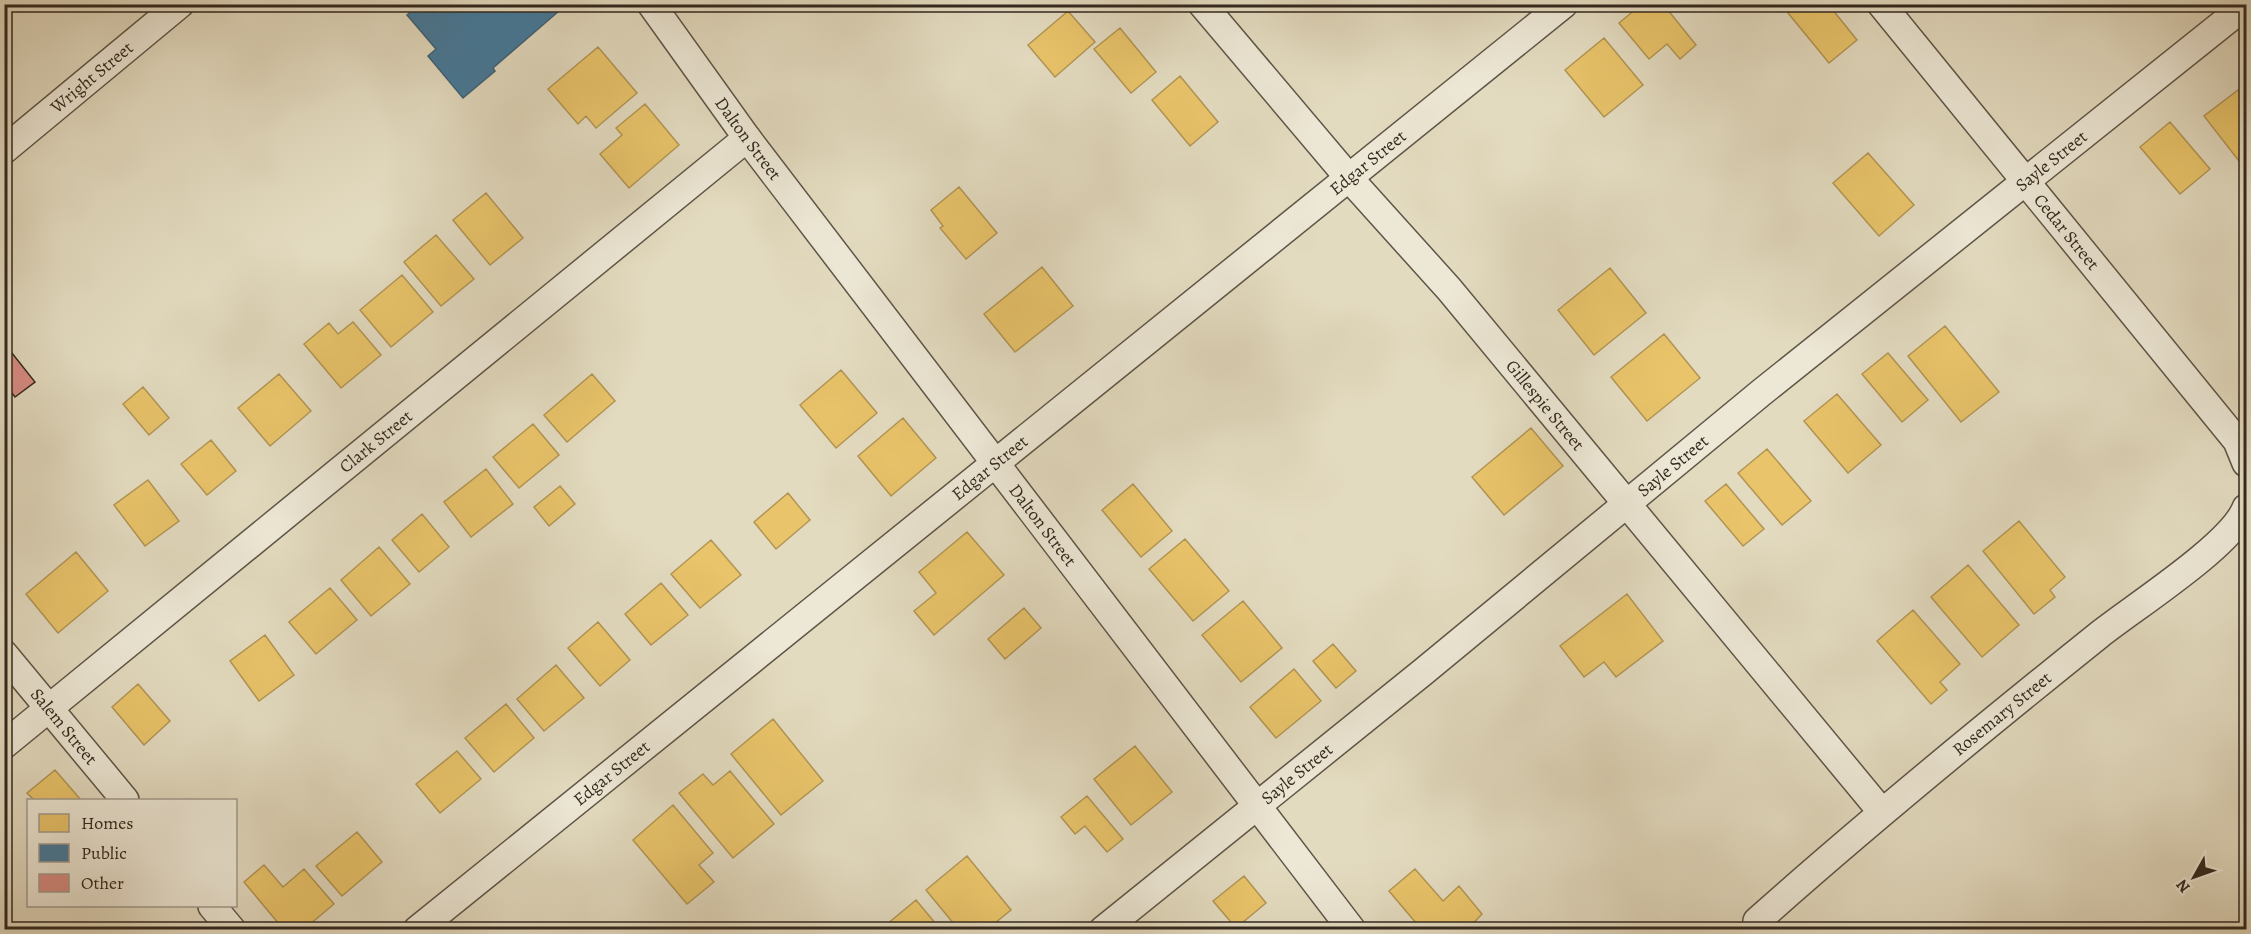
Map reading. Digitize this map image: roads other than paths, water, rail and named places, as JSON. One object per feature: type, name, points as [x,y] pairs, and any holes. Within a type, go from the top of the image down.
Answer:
[{"type":"street","name":"Wright Street","points":[[4,150],[180,4]]},
{"type":"street","name":"Dalton Street","points":[[651,4],[747,138],[1352,930]]},
{"type":"street","name":"Gillespie Street","points":[[1202,4],[1349,178],[1449,289],[1881,811]]},
{"type":"street","name":"Edgar Street","points":[[417,930],[1564,4]]},
{"type":"street","name":"Cedar Street","points":[[1881,4],[2237,441],[2247,463]]},
{"type":"street","name":"Sayle Street","points":[[1103,930],[1761,392],[2245,5]]},
{"type":"street","name":"Clark Street","points":[[4,745],[747,138]]},
{"type":"street","name":"Rosemary Street","points":[[1757,921],[1881,811],[2102,632],[2195,562],[2241,521],[2246,508]]},
{"type":"street","name":"Salem Street","points":[[4,654],[123,799]]},
{"type":"street","points":[[213,907],[232,930]]}]
